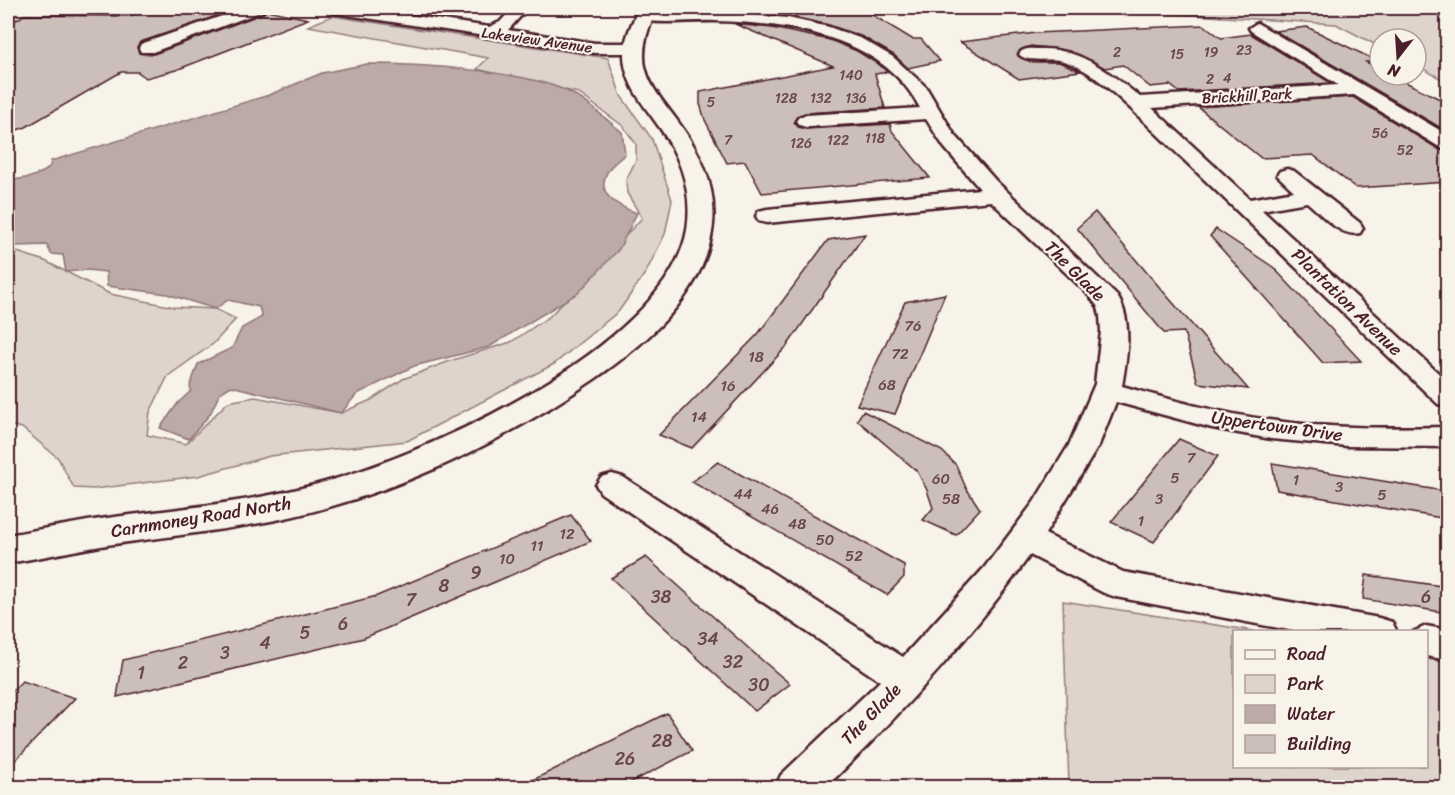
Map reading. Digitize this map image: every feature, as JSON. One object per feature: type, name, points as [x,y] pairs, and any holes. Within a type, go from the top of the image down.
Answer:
[{"type":"street","points":[[147,48],[258,8]]},
{"type":"street","name":"Lakeview Avenue","points":[[333,8],[360,10],[489,33],[595,48],[634,48]]},
{"type":"street","points":[[489,33],[506,25],[521,8]]},
{"type":"street","name":"Carnmoney Road North","points":[[8,549],[108,531],[257,511],[333,493],[459,445],[518,415],[618,347],[652,317],[676,287],[694,256],[700,230],[698,183],[691,160],[639,83],[634,48],[645,12]]},
{"type":"street","name":"The Glade","points":[[645,12],[771,19],[808,26],[836,35],[881,56],[916,87],[945,135],[995,194],[1091,284],[1111,308],[1116,342],[1109,391],[1068,477],[994,582],[906,678],[827,760],[796,788]]},
{"type":"street","points":[[1257,28],[1448,144]]},
{"type":"street","name":"Plantation Avenue","points":[[1027,54],[1055,54],[1089,64],[1136,103],[1247,206],[1448,398]]},
{"type":"street","name":"Brickhill Park","points":[[1136,103],[1359,89]]},
{"type":"street","points":[[806,121],[931,112]]},
{"type":"street","points":[[1287,175],[1352,228]]},
{"type":"street","points":[[767,216],[995,194]]},
{"type":"street","points":[[1247,206],[1310,195]]},
{"type":"street","name":"Uppertown Drive","points":[[1109,391],[1177,410],[1248,426],[1363,438],[1448,437]]},
{"type":"street","points":[[612,485],[906,678]]},
{"type":"street","points":[[1025,538],[1116,584],[1368,630]]},
{"type":"street","points":[[1428,641],[1448,645]]},
{"type":"green space","points":[[1080,8],[1447,8],[1447,82],[1428,72],[1428,27],[1368,27],[1368,41],[1336,24]]},
{"type":"green space","points":[[332,16],[608,58],[621,96],[652,139],[672,200],[665,234],[646,272],[619,311],[554,364],[407,441],[270,456],[198,476],[94,489],[74,488],[58,458],[22,428],[8,425],[8,249],[45,261],[110,294],[174,307],[215,309],[236,319],[213,344],[168,376],[150,412],[147,435],[186,444],[228,402],[255,397],[341,413],[371,400],[403,379],[511,342],[550,316],[642,218],[627,193],[626,180],[636,160],[636,144],[623,126],[578,93],[477,69],[488,58],[308,26]]},
{"type":"green space","points":[[1063,601],[1248,630],[1233,630],[1233,768],[1428,768],[1428,659],[1447,663],[1447,787],[1069,787]]},
{"type":"water","points":[[367,64],[442,67],[500,74],[551,85],[584,101],[622,132],[625,154],[610,168],[605,177],[605,191],[622,207],[637,213],[619,249],[578,293],[489,347],[414,366],[357,394],[341,413],[231,386],[220,393],[210,414],[189,439],[160,428],[178,403],[191,391],[190,386],[198,364],[232,348],[242,328],[262,317],[259,307],[228,300],[215,309],[167,294],[107,286],[106,272],[87,270],[66,272],[63,255],[51,254],[47,245],[17,246],[8,240],[8,181],[31,177],[45,171],[51,161],[269,95],[322,73]]},
{"type":"building","points":[[195,8],[240,8],[140,42],[137,47],[139,53],[154,54],[267,10],[308,19],[176,70],[146,78],[138,72],[121,72],[26,127],[8,133],[8,25],[24,15],[129,16],[151,9],[174,13]]},
{"type":"building","points":[[696,8],[861,8],[912,39],[921,39],[940,61],[908,68],[894,55],[863,37],[829,25],[788,16]]},
{"type":"building","points":[[735,24],[772,28],[830,40],[857,51],[881,66],[887,72],[875,74],[885,108],[805,113],[797,116],[794,122],[798,127],[806,129],[890,124],[892,131],[930,178],[762,193],[745,161],[727,163],[705,120],[700,104],[700,92],[833,66]]},
{"type":"building","points":[[1204,25],[1221,38],[1251,34],[1331,83],[1179,92],[1170,85],[1150,87],[1123,65],[1105,68],[1069,51],[1031,46],[1020,50],[1018,56],[1031,62],[1059,62],[1080,71],[1019,79],[960,42],[1036,33]]},
{"type":"building","points":[[1307,27],[1368,57],[1368,62],[1366,62],[1368,63],[1368,85],[1275,31]]},
{"type":"building","points":[[1371,87],[1415,87],[1448,103],[1448,132]]},
{"type":"building","points":[[1353,97],[1440,150],[1448,152],[1448,182],[1356,188],[1313,155],[1261,158],[1198,107]]},
{"type":"building","points":[[1095,212],[1248,389],[1198,383],[1184,332],[1164,333],[1077,228]]},
{"type":"building","points":[[1216,229],[1273,267],[1361,361],[1323,363],[1210,236]]},
{"type":"building","points":[[865,234],[787,346],[692,448],[659,435],[758,334],[828,240]]},
{"type":"building","points":[[945,294],[895,414],[857,405],[905,302]]},
{"type":"building","points":[[863,411],[942,451],[956,465],[966,488],[980,509],[956,535],[923,520],[933,508],[917,471],[857,420]]},
{"type":"building","points":[[1179,439],[1218,456],[1154,542],[1111,522]]},
{"type":"building","points":[[718,462],[904,565],[904,577],[887,595],[692,482]]},
{"type":"building","points":[[1272,463],[1444,491],[1448,501],[1448,519],[1277,490]]},
{"type":"building","points":[[571,515],[591,541],[364,638],[117,697],[123,660],[377,596]]},
{"type":"building","points":[[646,557],[790,684],[755,711],[611,578]]},
{"type":"building","points":[[1366,575],[1448,587],[1448,613],[1363,599]]},
{"type":"building","points":[[22,681],[75,698],[8,768],[8,695]]},
{"type":"building","points":[[667,713],[692,751],[620,788],[517,788]]}]
